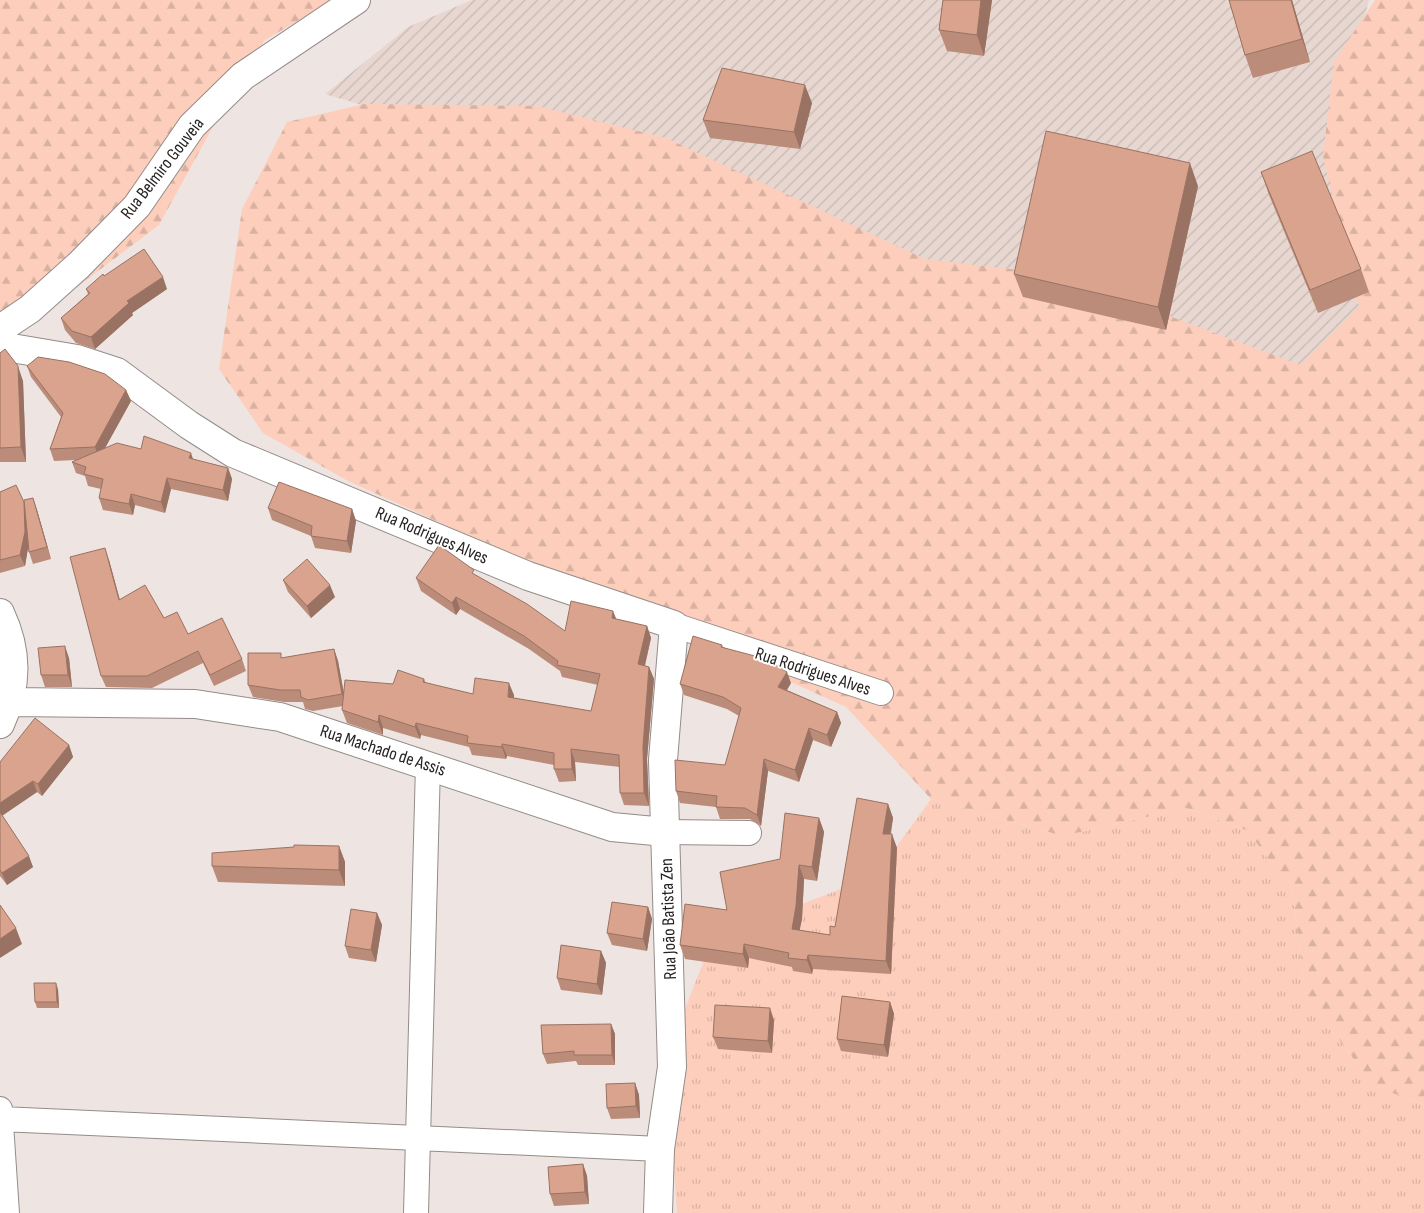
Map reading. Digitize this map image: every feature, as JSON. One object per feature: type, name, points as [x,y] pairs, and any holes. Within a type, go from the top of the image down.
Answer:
[{"type":"street","name":"Rua Belmiro Gouveia","points":[[0,329],[30,308],[79,265],[137,206],[192,126],[243,76],[356,0]]},
{"type":"street","name":"Rua Rodrigues Alves","points":[[0,346],[77,359],[117,372],[189,425],[233,453],[528,576],[882,693]]},
{"type":"street","points":[[0,612],[10,634],[14,675],[5,713]]},
{"type":"street","name":"Rua João Batista Zen","points":[[658,1213],[660,1149],[672,1067],[663,760],[674,625]]},
{"type":"street","name":"Rua Machado de Assis","points":[[5,713],[204,706],[280,717],[612,827],[665,832],[749,833]]},
{"type":"street","points":[[416,1213],[428,765]]},
{"type":"street","points":[[7,1213],[0,1114],[660,1149]]},
{"type":"shaded area","points":[[472,0],[1369,0],[1332,142],[1424,424],[325,94],[408,27]]},
{"type":"green space","points":[[0,0],[333,0],[265,40],[232,92],[159,225],[73,290],[0,327]]},
{"type":"green space","points":[[1375,0],[1424,0],[1424,1105],[1374,1086],[1306,996],[1292,892],[1248,831],[1186,808],[1063,836],[931,799],[846,707],[348,481],[263,433],[219,369],[242,209],[287,122],[364,104],[537,106],[666,138],[925,259],[1060,275],[1300,365],[1359,307],[1323,156],[1334,62]]},
{"type":"green space","points":[[931,799],[1063,836],[1186,808],[1248,831],[1292,892],[1306,996],[1374,1086],[1424,1105],[1424,1213],[677,1213],[673,1154],[684,1011],[713,938],[875,876]]},
{"type":"building","points":[[943,0],[981,0],[977,35],[939,30]]},
{"type":"building","points":[[1229,0],[1291,0],[1302,39],[1245,55]]},
{"type":"building","points":[[722,68],[805,85],[794,132],[703,120]]},
{"type":"building","points":[[1046,131],[1190,163],[1158,307],[1014,274]]},
{"type":"building","points":[[1312,151],[1361,269],[1310,290],[1261,172]]},
{"type":"building","points":[[144,249],[163,277],[127,301],[129,303],[91,337],[72,331],[61,318],[90,293],[86,289],[103,274],[104,276]]},
{"type":"building","points":[[5,349],[18,366],[21,447],[0,448],[0,353]]},
{"type":"building","points":[[38,357],[69,362],[105,374],[126,390],[95,447],[50,449],[63,413],[27,366]]},
{"type":"building","points":[[144,436],[191,453],[189,458],[228,468],[223,490],[167,478],[161,502],[131,494],[129,504],[99,498],[103,479],[84,474],[86,467],[72,462],[117,443],[141,449]]},
{"type":"building","points":[[279,482],[352,509],[347,541],[311,536],[312,526],[268,508]]},
{"type":"building","points":[[16,485],[24,502],[25,532],[20,555],[0,560],[0,492]]},
{"type":"building","points":[[33,498],[47,547],[29,552],[24,500]]},
{"type":"building","points":[[439,545],[474,570],[472,573],[527,604],[565,631],[571,601],[613,611],[612,618],[647,626],[638,664],[649,667],[643,746],[644,793],[620,793],[619,755],[571,749],[572,769],[554,769],[554,753],[502,744],[502,747],[467,743],[468,736],[416,723],[415,727],[379,715],[378,722],[342,710],[345,680],[393,684],[398,670],[424,679],[423,682],[473,694],[475,678],[509,683],[508,697],[591,711],[600,674],[557,665],[558,661],[524,636],[456,597],[452,603],[416,578]]},
{"type":"building","points":[[105,548],[119,600],[145,585],[164,618],[177,612],[188,634],[222,618],[242,659],[210,675],[198,651],[147,676],[101,676],[70,557]]},
{"type":"building","points":[[307,559],[330,585],[307,606],[283,580]]},
{"type":"building","points":[[693,636],[722,645],[721,647],[766,659],[787,672],[778,687],[837,712],[827,735],[809,728],[795,770],[764,759],[757,815],[745,808],[716,807],[717,796],[676,791],[675,760],[725,765],[741,708],[723,697],[680,684]]},
{"type":"building","points":[[65,646],[68,675],[41,675],[38,648]]},
{"type":"building","points":[[334,649],[342,694],[308,700],[301,697],[300,690],[280,690],[248,685],[248,653],[281,653],[281,658]]},
{"type":"building","points":[[35,718],[69,745],[38,784],[33,781],[0,803],[0,762]]},
{"type":"building","points":[[857,798],[888,804],[883,834],[892,834],[886,961],[808,955],[807,960],[788,958],[789,953],[744,944],[743,954],[680,945],[685,904],[727,910],[720,872],[780,859],[785,813],[819,818],[812,867],[799,865],[792,929],[830,935],[830,926],[835,927]]},
{"type":"building","points":[[0,812],[29,856],[2,873],[0,870]]},
{"type":"building","points":[[294,845],[339,846],[339,870],[212,866],[212,853],[294,847]]},
{"type":"building","points":[[612,902],[648,907],[643,939],[607,933]]},
{"type":"building","points":[[0,905],[16,928],[0,939]]},
{"type":"building","points":[[351,909],[377,913],[371,950],[345,946]]},
{"type":"building","points":[[561,945],[601,951],[597,984],[557,978]]},
{"type":"building","points":[[34,983],[56,983],[57,1002],[35,1002]]},
{"type":"building","points":[[842,996],[890,1002],[884,1045],[837,1039]]},
{"type":"building","points":[[715,1005],[770,1008],[768,1041],[713,1037]]},
{"type":"building","points":[[611,1024],[612,1055],[574,1055],[574,1051],[543,1054],[541,1025]]},
{"type":"building","points":[[635,1083],[636,1106],[607,1108],[606,1084]]},
{"type":"building","points":[[583,1164],[585,1192],[550,1194],[548,1167]]}]
